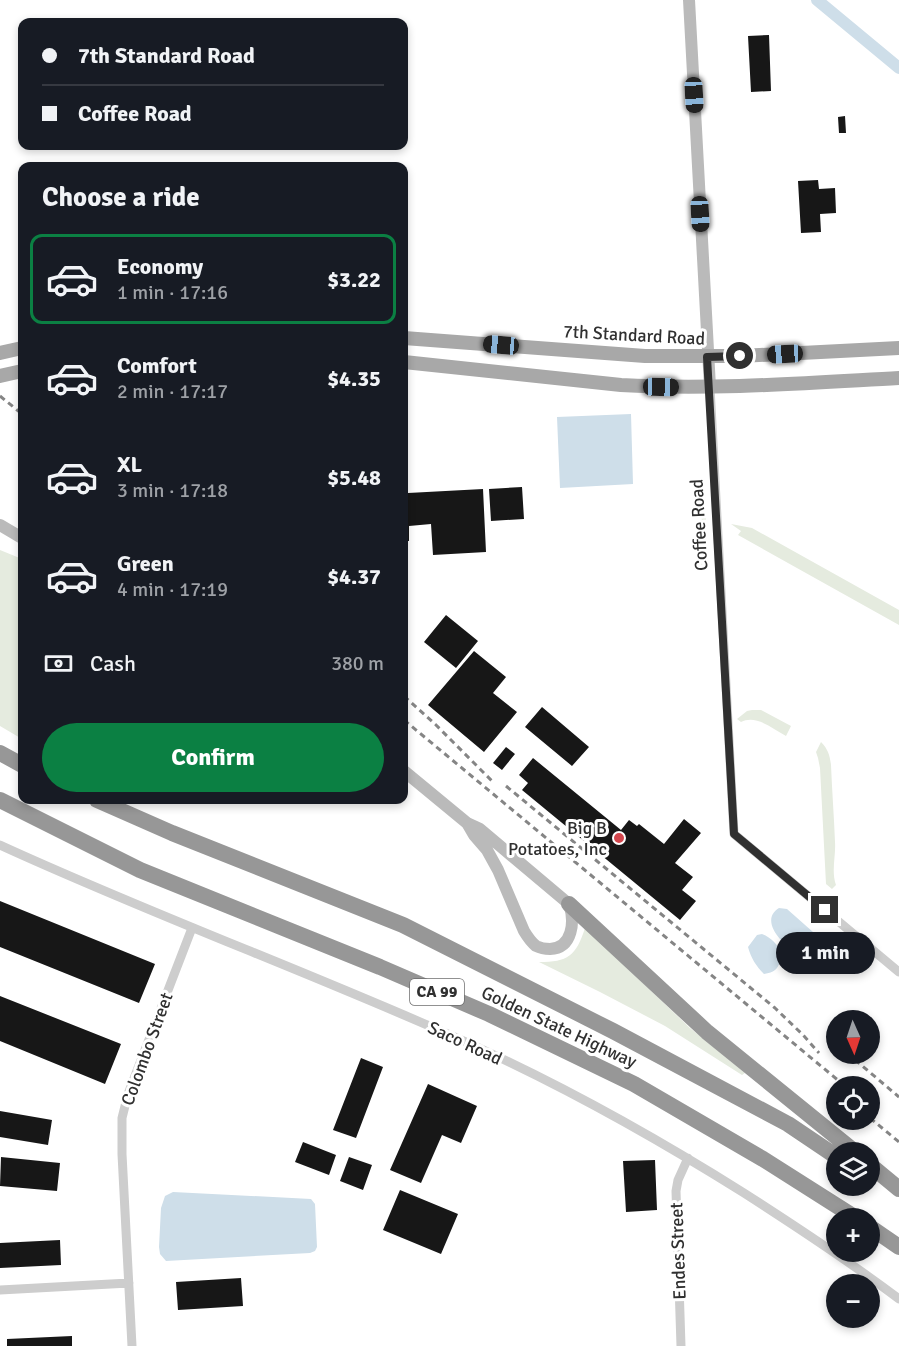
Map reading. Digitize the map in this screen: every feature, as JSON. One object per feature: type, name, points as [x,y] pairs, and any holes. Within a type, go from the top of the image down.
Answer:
[{"type":"highway","points":[[0,753],[18,763]]},
{"type":"highway","name":"Golden State Highway","points":[[0,800],[140,870],[402,976],[489,1014],[634,1084],[763,1158],[840,1208]]},
{"type":"highway","name":"Golden State Highway","points":[[106,804],[403,926],[623,1036],[788,1124],[826,1150]]},
{"type":"highway","points":[[0,811],[140,870]]},
{"type":"highway","points":[[569,904],[707,1032],[843,1142]]},
{"type":"highway","points":[[880,1173],[899,1189]]},
{"type":"highway","points":[[880,1187],[899,1199]]},
{"type":"highway","points":[[880,1234],[899,1247]]},
{"type":"main road","name":"Coffee Road","points":[[689,0],[710,387]]},
{"type":"main road","name":"7th Standard Road","points":[[408,338],[645,356],[707,357],[899,348]]},
{"type":"main road","points":[[0,353],[18,348]]},
{"type":"main road","points":[[408,362],[621,385],[710,387],[899,378]]},
{"type":"main road","points":[[0,376],[18,372]]},
{"type":"main road","points":[[0,525],[18,536]]},
{"type":"main road","points":[[408,774],[466,823],[480,830],[569,904],[573,919],[571,933],[562,945],[554,949],[546,949],[537,947],[531,941],[524,931],[493,861],[466,823]]},
{"type":"street","name":"Coffee Road","points":[[710,387],[734,834],[899,972]]},
{"type":"street","name":"Saco Road","points":[[0,845],[192,928],[399,1012],[593,1105],[688,1158],[797,1227],[899,1299]]},
{"type":"street","name":"Colombo Street","points":[[132,1346],[122,1118],[128,1094],[192,928]]},
{"type":"street","name":"Endes Street","points":[[681,1346],[676,1191],[678,1180],[688,1158]]},
{"type":"street","points":[[0,1290],[129,1283]]},
{"type":"shaded area","points":[[631,414],[633,484],[560,488],[557,417]]},
{"type":"shaded area","points":[[705,487],[706,537],[702,568],[697,567],[702,527],[700,488]]},
{"type":"shaded area","points":[[731,524],[752,528],[899,610],[899,625],[738,535],[741,531]]},
{"type":"shaded area","points":[[0,550],[18,557],[18,737],[0,726]]},
{"type":"shaded area","points":[[752,710],[761,710],[791,726],[786,736],[758,721],[741,722],[737,719]]},
{"type":"shaded area","points":[[821,742],[828,753],[831,765],[836,885],[832,889],[826,884],[820,768],[816,752]]},
{"type":"shaded area","points":[[779,908],[787,909],[813,932],[814,939],[804,949],[797,952],[791,949],[775,932],[771,919],[773,913]]},
{"type":"shaded area","points":[[585,928],[690,1028],[745,1073],[742,1075],[665,1026],[539,962],[557,961],[570,956],[578,945]]},
{"type":"shaded area","points":[[762,934],[774,942],[782,954],[777,968],[764,974],[754,962],[748,947],[757,935]]},
{"type":"shaded area","points":[[173,1192],[311,1199],[315,1204],[317,1247],[310,1253],[166,1261],[160,1254],[159,1247],[161,1208],[165,1196]]},
{"type":"building","points":[[769,35],[771,91],[751,92],[748,36]]},
{"type":"building","points":[[845,116],[846,133],[839,133],[838,117]]},
{"type":"building","points":[[818,180],[819,189],[835,188],[836,213],[820,214],[821,232],[801,233],[798,181]]},
{"type":"building","points":[[522,487],[524,519],[491,521],[489,489]]},
{"type":"building","points":[[483,489],[486,552],[433,555],[431,524],[409,526],[409,541],[408,493]]},
{"type":"building","points":[[446,615],[478,641],[456,668],[424,642]]},
{"type":"building","points":[[474,651],[506,677],[493,693],[517,712],[484,752],[428,705]]},
{"type":"building","points":[[542,707],[589,747],[572,766],[525,727]]},
{"type":"building","points":[[506,747],[515,754],[502,770],[493,763]]},
{"type":"building","name":"Big B Potatoes, Inc","points":[[533,758],[621,830],[629,820],[637,826],[639,824],[664,844],[684,819],[701,833],[675,863],[693,877],[682,890],[696,901],[680,920],[522,790],[528,783],[519,775]]},
{"type":"building","points":[[0,901],[155,964],[139,1003],[0,947]]},
{"type":"building","points":[[0,996],[121,1044],[105,1084],[0,1041]]},
{"type":"building","points":[[361,1058],[383,1067],[356,1138],[333,1130]]},
{"type":"building","points":[[428,1084],[477,1106],[461,1143],[442,1135],[421,1183],[390,1170]]},
{"type":"building","points":[[0,1111],[52,1120],[48,1145],[0,1137]]},
{"type":"building","points":[[303,1142],[336,1155],[329,1175],[295,1162]]},
{"type":"building","points":[[1,1157],[60,1163],[57,1191],[0,1186]]},
{"type":"building","points":[[349,1157],[372,1165],[363,1190],[340,1181]]},
{"type":"building","points":[[655,1160],[657,1210],[626,1212],[623,1161]]},
{"type":"building","points":[[400,1190],[458,1214],[441,1254],[383,1230]]},
{"type":"building","points":[[60,1240],[61,1265],[0,1268],[0,1243]]},
{"type":"building","points":[[241,1278],[243,1306],[178,1310],[176,1282]]},
{"type":"building","points":[[72,1336],[72,1346],[7,1346],[7,1339]]},
{"type":"waterway","points":[[817,0],[899,68]]},
{"type":"railway","points":[[0,396],[18,411]]},
{"type":"railway","points":[[408,700],[494,783]]},
{"type":"railway","points":[[408,723],[833,1076]]},
{"type":"railway","points":[[506,786],[775,1008],[819,1053]]},
{"type":"railway","points":[[860,1064],[899,1097]]},
{"type":"railway","points":[[880,1126],[899,1142]]},
{"type":"place","name":"Big B Potatoes, Inc","points":[[619,838]]},
{"type":"route","points":[[740,356],[707,357],[734,834],[825,910]]}]
